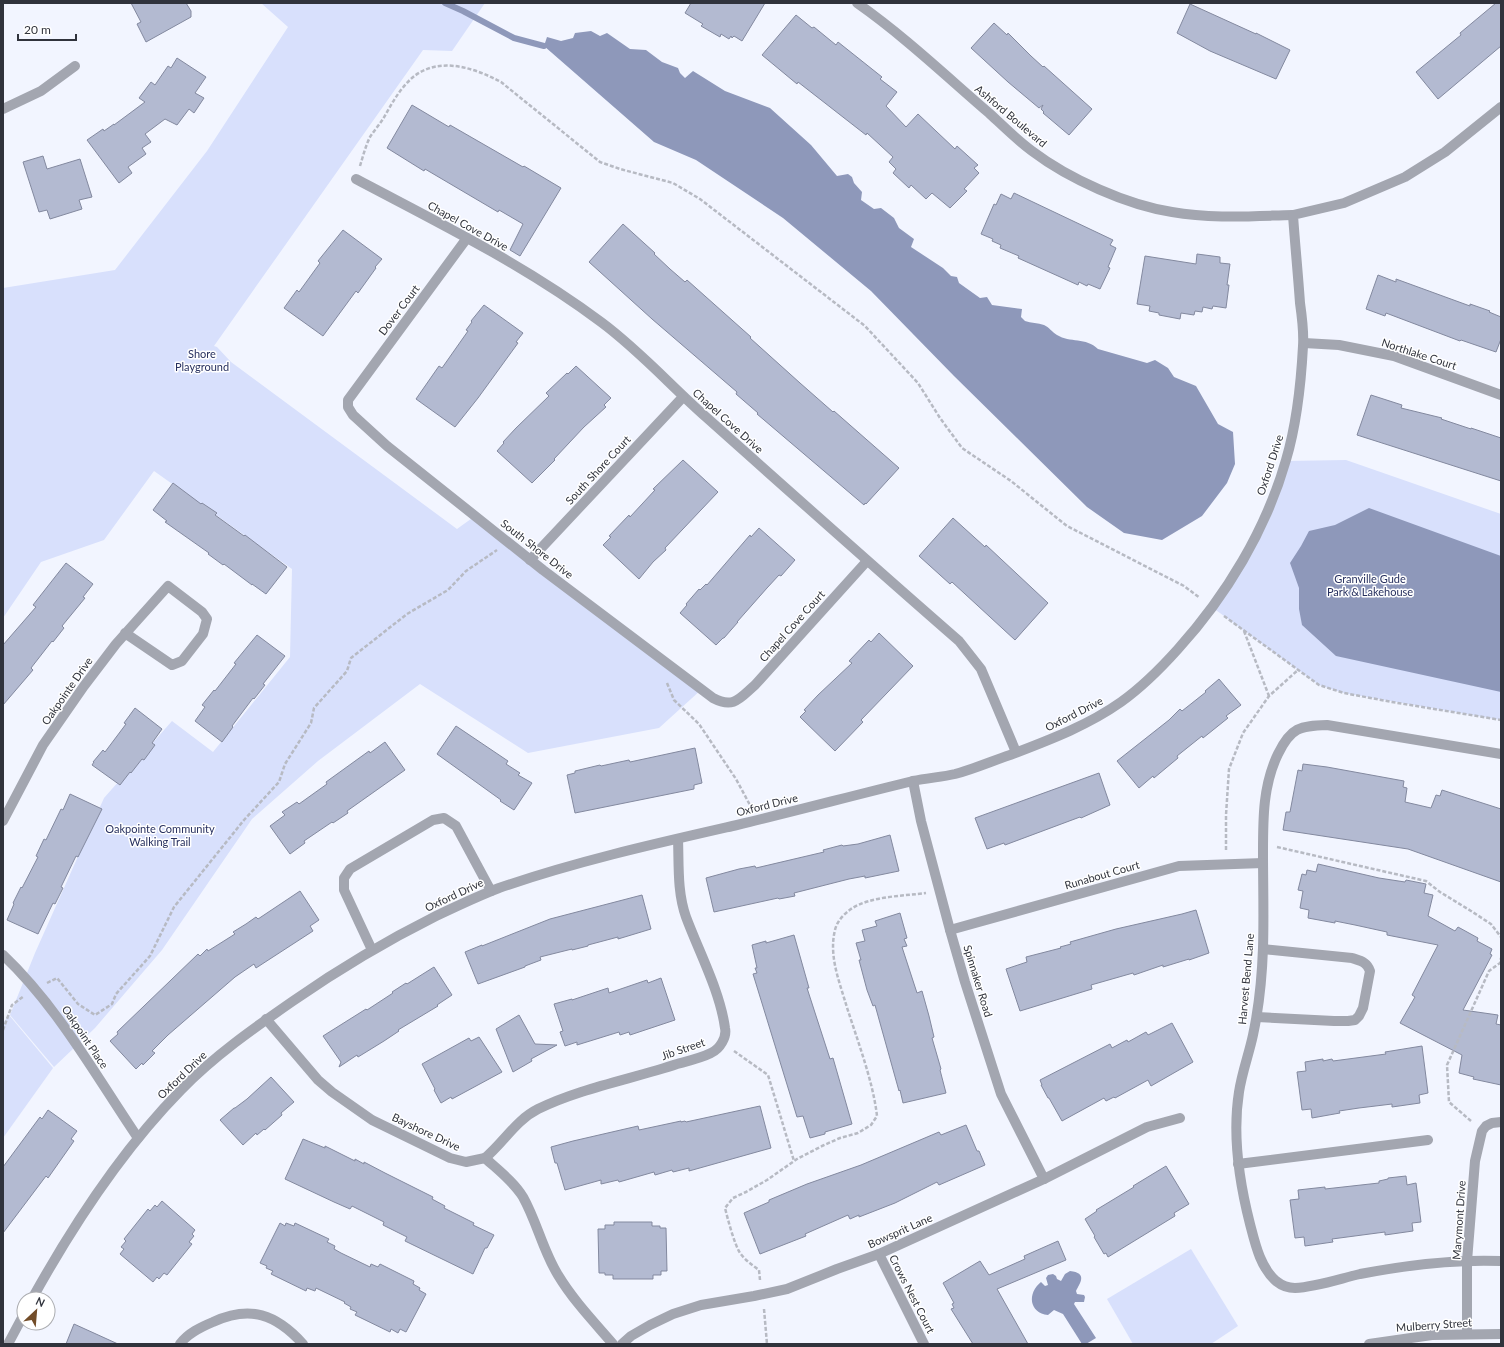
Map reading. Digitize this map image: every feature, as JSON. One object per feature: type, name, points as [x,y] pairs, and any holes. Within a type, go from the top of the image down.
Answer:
[{"type":"street","name":"Ashford Boulevard","points":[[857,3],[908,43],[1032,151],[1061,170],[1122,199],[1172,212],[1235,217],[1293,215],[1344,203],[1405,177],[1445,152],[1501,107]]},
{"type":"street","points":[[3,109],[41,90],[75,66]]},
{"type":"street","name":"Chapel Cove Drive","points":[[356,179],[467,238],[527,272],[602,323],[622,339],[683,397],[959,641],[974,658],[986,679],[1016,752]]},
{"type":"street","name":"Oxford Drive","points":[[36,1291],[55,1258],[97,1194],[138,1138],[180,1091],[234,1043],[266,1019],[329,976],[402,933],[491,891],[564,867],[914,781],[955,774],[1059,736],[1088,722],[1129,696],[1163,666],[1213,608],[1245,557],[1273,499],[1286,461],[1298,400],[1304,343],[1293,215]]},
{"type":"street","name":"Dover Court","points":[[350,396],[467,238]]},
{"type":"street","name":"Northlake Court","points":[[1304,343],[1339,346],[1394,356],[1501,395]]},
{"type":"street","name":"South Shore Drive","points":[[350,396],[347,403],[353,416],[371,433],[530,560],[713,698],[726,703],[731,703]]},
{"type":"street","name":"South Shore Court","points":[[530,560],[683,397]]},
{"type":"street","name":"Chapel Cove Court","points":[[731,703],[742,697],[755,685],[868,561]]},
{"type":"street","name":"Oakpointe Drive","points":[[3,821],[44,745],[84,686],[125,633],[168,586],[202,612],[208,620],[203,634],[182,661],[172,665],[125,633]]},
{"type":"street","name":"Harvest Bend Lane","points":[[1501,754],[1327,725],[1307,726],[1299,728],[1291,733],[1277,754],[1268,781],[1263,818],[1263,948],[1257,1016],[1253,1038],[1241,1078],[1238,1094],[1236,1129],[1238,1164],[1245,1204],[1257,1247],[1267,1270],[1275,1280],[1282,1285],[1289,1288],[1296,1288],[1420,1263],[1501,1261]]},
{"type":"street","name":"Spinnaker Road","points":[[914,781],[921,821],[950,930],[1001,1094],[1044,1179]]},
{"type":"street","points":[[372,950],[344,890],[344,878],[350,869],[433,820],[444,818],[456,826],[491,891]]},
{"type":"street","name":"Jib Street","points":[[485,1158],[524,1118],[538,1109],[583,1092],[648,1074],[712,1053],[722,1042],[726,1030],[719,1002],[686,916],[680,891],[678,839]]},
{"type":"street","name":"Runabout Court","points":[[950,930],[1179,866],[1263,863]]},
{"type":"street","points":[[1257,1016],[1334,1021],[1355,1020],[1363,1008],[1370,971],[1365,962],[1352,958],[1263,948]]},
{"type":"street","name":"Oakpoint Place","points":[[3,955],[23,974],[63,1025],[138,1138]]},
{"type":"street","name":"Bayshore Drive","points":[[266,1019],[318,1080],[332,1092],[372,1120],[450,1158],[466,1162],[485,1158]]},
{"type":"street","name":"Bowsprit Lane","points":[[622,1344],[631,1336],[673,1314],[701,1305],[762,1295],[787,1289],[879,1254],[1044,1179],[1146,1127],[1180,1118]]},
{"type":"street","points":[[1482,1131],[1486,1126],[1492,1123],[1501,1122]]},
{"type":"street","name":"Marymont Drive","points":[[1467,1333],[1468,1261],[1475,1161],[1482,1131]]},
{"type":"street","points":[[1238,1164],[1428,1140]]},
{"type":"street","points":[[485,1158],[514,1185],[522,1196],[535,1223],[547,1255],[558,1275],[571,1294],[613,1344]]},
{"type":"street","name":"Crows Nest Court","points":[[879,1254],[924,1344]]},
{"type":"street","points":[[180,1344],[192,1332],[225,1316],[238,1313],[256,1314],[269,1318],[288,1330],[303,1344]]},
{"type":"street","points":[[8,1344],[16,1329]]},
{"type":"street","name":"Mulberry Street","points":[[1369,1344],[1415,1336],[1467,1333],[1501,1334]]},
{"type":"path","points":[[356,179],[370,137],[382,120],[390,104],[406,82],[426,68],[438,65],[459,66],[484,73],[501,82],[600,162],[673,183],[700,200],[865,326],[918,383],[940,418],[962,448],[1011,481],[1067,526],[1184,586],[1319,685],[1344,693],[1501,720]]},
{"type":"path","points":[[3,1030],[12,1005],[35,988],[57,978],[78,1004],[95,1015],[112,1004],[116,994],[150,956],[174,907],[244,820],[279,782],[285,764],[311,723],[314,708],[347,671],[351,658],[407,614],[448,590],[466,571],[509,542]]},
{"type":"path","points":[[1244,631],[1269,696]]},
{"type":"path","points":[[1227,864],[1226,815],[1229,769],[1243,734],[1269,696],[1298,670]]},
{"type":"path","points":[[666,681],[674,700],[699,724],[736,779],[758,820]]},
{"type":"path","points":[[1263,843],[1426,881],[1440,892],[1471,910],[1491,924],[1501,937]]},
{"type":"path","points":[[767,1344],[759,1270],[740,1252],[728,1221],[725,1208],[733,1198],[768,1180],[794,1161],[840,1138],[858,1133],[871,1125],[877,1116],[876,1104],[834,966],[833,943],[835,928],[841,917],[852,908],[871,900],[940,891]]},
{"type":"path","points":[[1482,1131],[1449,1102],[1448,1065],[1489,971],[1500,963],[1501,958]]},
{"type":"path","points":[[722,1042],[768,1075],[794,1161]]},
{"type":"green space","points":[[261,3],[485,3],[452,51],[423,50],[214,346],[217,347],[231,362],[457,529],[475,516],[702,689],[659,728],[528,753],[420,684],[318,761],[252,819],[162,950],[95,1028],[54,1067],[10,1015],[35,953],[104,798],[172,721],[213,752],[290,657],[292,569],[154,471],[104,540],[41,562],[3,618],[3,288],[115,270],[207,151],[288,27]]},
{"type":"green space","name":"Granville Gude Park & Lakehouse","points":[[1346,460],[1501,514],[1501,720],[1344,693],[1319,685],[1213,608],[1245,557],[1286,461]]},
{"type":"green space","points":[[9,1015],[53,1068],[3,1138],[3,1023]]},
{"type":"green space","points":[[1191,1249],[1238,1326],[1211,1344],[1133,1344],[1107,1299]]},
{"type":"shaded area","points":[[591,31],[600,36],[607,33],[630,49],[646,50],[662,62],[678,68],[680,73],[685,78],[693,71],[725,91],[770,108],[811,145],[837,176],[848,174],[852,177],[854,183],[862,192],[861,200],[874,209],[881,208],[894,218],[899,228],[914,239],[911,247],[943,268],[951,276],[957,277],[959,283],[980,298],[987,297],[992,305],[1022,309],[1021,317],[1025,321],[1044,325],[1055,334],[1067,339],[1083,341],[1098,349],[1147,363],[1155,360],[1168,368],[1174,377],[1196,386],[1218,424],[1233,432],[1235,464],[1227,483],[1202,516],[1162,540],[1124,533],[1087,507],[954,376],[871,291],[783,218],[696,160],[654,142],[544,46],[547,37],[561,41],[573,38],[575,33]]},
{"type":"shaded area","points":[[1369,508],[1501,556],[1501,692],[1336,656],[1302,625],[1299,609],[1299,588],[1290,563],[1309,531],[1335,525]]},
{"type":"shaded area","points":[[1070,1271],[1076,1272],[1081,1276],[1081,1282],[1076,1291],[1077,1294],[1084,1295],[1084,1302],[1075,1302],[1074,1304],[1096,1338],[1086,1344],[1082,1344],[1063,1314],[1054,1310],[1048,1315],[1042,1313],[1037,1311],[1032,1302],[1032,1297],[1037,1286],[1041,1282],[1045,1286],[1048,1285],[1046,1278],[1048,1275],[1053,1274],[1061,1281],[1065,1274]]},
{"type":"building","points":[[131,3],[186,3],[191,11],[191,17],[146,42],[137,24],[141,22]]},
{"type":"building","points":[[691,3],[765,3],[742,41],[734,36],[732,38],[731,36],[729,39],[721,34],[720,37],[701,26],[703,24],[685,13]]},
{"type":"building","points":[[1496,3],[1501,3],[1501,46],[1438,99],[1416,72],[1461,35],[1460,33]]},
{"type":"building","points":[[1190,4],[1256,33],[1290,50],[1276,79],[1210,51],[1177,33]]},
{"type":"building","points":[[796,15],[836,45],[838,42],[882,77],[880,79],[897,92],[886,106],[906,127],[918,114],[955,149],[957,146],[978,165],[974,168],[979,173],[964,189],[967,191],[950,208],[932,193],[926,199],[911,185],[909,188],[893,173],[896,169],[889,162],[893,157],[867,133],[866,135],[798,82],[797,84],[762,55]]},
{"type":"building","points":[[994,23],[1007,35],[1008,33],[1043,67],[1044,66],[1092,109],[1069,135],[1043,113],[1044,112],[1041,109],[1043,105],[1039,108],[971,48]]},
{"type":"building","points":[[177,58],[206,77],[195,93],[204,98],[194,113],[189,109],[177,125],[165,119],[145,134],[151,142],[142,148],[146,154],[128,167],[132,173],[119,183],[87,140],[103,129],[104,131],[114,125],[145,102],[139,98],[151,82],[155,85],[168,66],[171,68]]},
{"type":"building","points":[[412,105],[449,127],[450,125],[523,167],[524,166],[561,188],[520,256],[510,250],[523,224],[499,210],[498,212],[425,169],[424,171],[387,148]]},
{"type":"building","points":[[43,156],[47,169],[80,159],[92,197],[79,200],[82,209],[50,219],[47,210],[39,212],[23,162]]},
{"type":"building","points":[[1014,193],[1113,240],[1110,245],[1116,248],[1108,267],[1110,268],[1100,289],[1088,284],[1087,286],[1079,282],[1078,285],[1018,258],[1019,256],[1000,248],[1001,245],[992,241],[993,239],[981,234],[994,204],[996,205],[1001,194],[1011,199]]},
{"type":"building","points":[[623,224],[670,269],[685,282],[687,280],[800,383],[899,468],[866,504],[865,503],[864,505],[757,414],[758,413],[736,394],[737,392],[652,319],[589,262]]},
{"type":"building","points":[[343,230],[382,259],[358,293],[356,291],[323,336],[284,308],[297,290],[299,292],[320,263],[318,261]]},
{"type":"building","points":[[1197,254],[1220,257],[1220,263],[1230,264],[1226,308],[1213,306],[1212,309],[1203,307],[1202,312],[1195,311],[1194,315],[1181,313],[1180,319],[1159,315],[1159,313],[1149,311],[1150,306],[1137,304],[1145,256],[1196,264]]},
{"type":"building","points":[[1378,275],[1396,282],[1396,279],[1470,306],[1470,304],[1490,311],[1489,312],[1501,317],[1501,339],[1496,352],[1461,340],[1460,341],[1386,313],[1385,316],[1366,309]]},
{"type":"building","points":[[484,305],[523,333],[516,342],[518,343],[455,427],[416,399],[439,366],[442,368],[468,331],[466,330],[472,322],[471,321]]},
{"type":"building","points":[[576,366],[611,398],[604,405],[606,407],[584,427],[554,459],[555,460],[532,483],[497,451],[516,428],[549,396],[546,393]]},
{"type":"building","points":[[1371,395],[1402,405],[1401,408],[1442,418],[1441,419],[1501,438],[1501,481],[1357,435]]},
{"type":"building","points":[[683,460],[718,492],[665,548],[666,550],[653,562],[639,579],[603,545],[611,537],[609,536],[629,515],[630,517],[655,490],[653,489]]},
{"type":"building","points":[[173,483],[201,504],[202,503],[217,513],[215,515],[244,536],[245,535],[287,567],[266,594],[208,554],[209,553],[165,522],[167,521],[153,510]]},
{"type":"building","points":[[953,518],[985,547],[986,545],[1048,603],[1015,640],[952,582],[950,584],[919,556]]},
{"type":"building","points":[[759,528],[795,560],[781,576],[779,575],[724,638],[716,645],[680,613],[699,589],[700,590],[706,584],[707,585],[750,535],[751,537]]},
{"type":"building","points":[[66,563],[93,584],[83,597],[85,598],[62,626],[64,628],[31,668],[33,670],[3,705],[3,645],[36,607],[33,605]]},
{"type":"building","points":[[879,633],[913,666],[861,720],[863,722],[835,751],[800,717],[806,711],[804,710],[818,695],[852,663],[849,661],[869,640],[871,642]]},
{"type":"building","points":[[257,635],[285,656],[263,684],[265,685],[232,726],[233,727],[222,742],[195,721],[205,707],[202,705],[214,690],[215,691],[236,664],[234,663]]},
{"type":"building","points":[[1219,679],[1241,705],[1226,716],[1228,718],[1203,738],[1202,736],[1177,756],[1178,758],[1154,778],[1153,776],[1139,788],[1117,761],[1169,720],[1180,709],[1182,711],[1206,692],[1205,691]]},
{"type":"building","points":[[135,708],[162,729],[152,743],[155,745],[144,760],[142,759],[120,785],[92,765],[103,750],[105,752],[126,724],[124,723]]},
{"type":"building","points":[[456,726],[508,761],[506,764],[520,773],[518,775],[532,783],[514,810],[437,754]]},
{"type":"building","points":[[385,742],[405,770],[347,811],[348,813],[304,841],[305,843],[290,854],[270,826],[285,815],[282,812],[297,802],[299,804],[327,784],[326,782],[369,751],[370,753]]},
{"type":"building","points":[[695,748],[702,783],[694,785],[694,789],[575,813],[567,775],[575,773],[575,771],[600,765],[629,760],[630,762]]},
{"type":"building","points":[[1303,764],[1404,781],[1403,787],[1407,788],[1405,802],[1431,808],[1436,795],[1440,796],[1442,790],[1501,809],[1501,882],[1408,849],[1283,830],[1286,812],[1290,812],[1298,770],[1302,771]]},
{"type":"building","points":[[1099,773],[1110,805],[1081,818],[1080,817],[1005,845],[1004,843],[987,849],[975,818]]},
{"type":"building","points":[[70,794],[102,809],[78,857],[76,856],[61,887],[63,888],[55,904],[53,903],[38,934],[7,920],[14,904],[13,903],[38,857],[36,856],[44,839],[46,840]]},
{"type":"building","points":[[890,835],[899,871],[865,878],[865,876],[849,879],[794,893],[795,896],[778,898],[714,912],[706,878],[739,869],[755,866],[756,868],[824,852],[823,850],[842,845],[858,844]]},
{"type":"building","points":[[1318,864],[1379,878],[1405,882],[1406,880],[1426,884],[1424,893],[1433,895],[1428,916],[1455,931],[1458,927],[1478,938],[1477,941],[1492,949],[1490,954],[1492,955],[1463,1010],[1498,1015],[1496,1024],[1501,1025],[1501,1085],[1473,1079],[1474,1077],[1459,1073],[1462,1055],[1400,1023],[1415,997],[1412,995],[1438,945],[1387,935],[1387,932],[1355,925],[1308,918],[1309,910],[1300,908],[1303,891],[1298,890],[1302,874],[1306,875],[1307,870],[1316,872]]},
{"type":"building","points":[[300,891],[319,920],[310,926],[313,931],[256,968],[254,964],[235,977],[168,1035],[152,1051],[155,1053],[143,1065],[142,1063],[136,1069],[110,1041],[118,1034],[117,1032],[198,954],[200,956],[207,949],[208,951],[235,934],[233,932],[256,917],[258,919]]},
{"type":"building","points":[[642,895],[651,929],[618,939],[618,937],[588,946],[540,957],[541,960],[525,967],[478,984],[465,952],[550,919]]},
{"type":"building","points":[[1196,910],[1209,953],[1163,967],[1163,965],[1134,975],[1133,973],[1091,985],[1092,989],[1020,1011],[1006,969],[1027,962],[1026,957],[1061,948],[1060,947],[1071,944],[1070,942],[1116,929]]},
{"type":"building","points":[[900,913],[907,938],[904,939],[907,946],[902,947],[917,993],[922,991],[946,1093],[903,1103],[875,1005],[873,1006],[867,990],[856,943],[865,941],[862,930],[877,926],[875,921]]},
{"type":"building","points":[[794,935],[809,988],[807,988],[830,1059],[833,1058],[852,1124],[810,1138],[803,1116],[797,1117],[753,974],[757,973],[755,968],[757,968],[752,945],[766,941],[766,943]]},
{"type":"building","points":[[434,967],[452,995],[437,1005],[438,1006],[398,1030],[399,1031],[384,1041],[358,1057],[357,1055],[339,1067],[341,1062],[323,1036]]},
{"type":"building","points":[[661,978],[675,1020],[630,1035],[629,1032],[620,1035],[619,1032],[577,1045],[577,1042],[565,1046],[560,1032],[563,1031],[554,1004],[572,1000],[608,988],[609,993],[647,980],[648,983]]},
{"type":"building","points":[[519,1015],[535,1044],[557,1045],[531,1059],[532,1061],[513,1072],[496,1029]]},
{"type":"building","points":[[1172,1023],[1193,1062],[1151,1086],[1148,1080],[1115,1098],[1114,1097],[1106,1101],[1104,1098],[1062,1121],[1041,1085],[1040,1080],[1110,1044],[1112,1048],[1127,1040],[1128,1042],[1146,1032],[1148,1035]]},
{"type":"building","points":[[479,1037],[502,1072],[452,1099],[451,1097],[441,1103],[422,1064],[469,1038],[471,1041]]},
{"type":"building","points":[[1422,1046],[1428,1093],[1419,1095],[1420,1103],[1392,1107],[1392,1104],[1359,1108],[1339,1111],[1340,1113],[1312,1118],[1311,1109],[1302,1110],[1297,1072],[1306,1071],[1305,1062],[1323,1059],[1323,1061],[1332,1059],[1333,1061],[1386,1054],[1385,1052]]},
{"type":"building","points":[[271,1077],[294,1102],[265,1130],[264,1129],[257,1135],[256,1133],[243,1145],[220,1120],[247,1099]]},
{"type":"building","points":[[760,1106],[771,1148],[689,1171],[689,1168],[673,1172],[672,1170],[655,1175],[654,1172],[619,1182],[618,1180],[601,1184],[601,1180],[565,1190],[551,1147],[638,1126],[639,1130],[681,1121],[686,1122]]},
{"type":"building","points":[[48,1110],[77,1131],[71,1139],[74,1141],[48,1178],[46,1176],[3,1233],[3,1167],[40,1117],[42,1119]]},
{"type":"building","points":[[966,1125],[977,1151],[979,1151],[985,1165],[939,1185],[937,1182],[895,1203],[859,1217],[859,1215],[850,1219],[848,1215],[805,1234],[806,1236],[760,1254],[744,1213],[769,1202],[769,1200],[807,1184],[861,1165],[939,1132],[941,1135]]},
{"type":"building","points":[[303,1139],[325,1148],[325,1146],[355,1161],[355,1159],[364,1164],[364,1162],[433,1197],[432,1199],[445,1206],[444,1208],[494,1235],[487,1248],[485,1248],[473,1274],[405,1241],[407,1237],[383,1225],[384,1222],[352,1206],[350,1209],[285,1179]]},
{"type":"building","points":[[1166,1166],[1189,1204],[1174,1213],[1175,1216],[1108,1257],[1106,1253],[1104,1254],[1085,1219],[1097,1211],[1096,1210]]},
{"type":"building","points":[[1406,1176],[1407,1185],[1416,1183],[1421,1222],[1412,1223],[1413,1231],[1385,1235],[1385,1232],[1332,1239],[1333,1242],[1305,1246],[1304,1237],[1295,1238],[1290,1200],[1299,1199],[1298,1190],[1325,1187],[1325,1189],[1379,1183],[1379,1181],[1388,1178]]},
{"type":"building","points":[[162,1201],[195,1230],[192,1234],[194,1236],[189,1242],[192,1244],[167,1275],[164,1273],[159,1279],[157,1277],[153,1282],[120,1254],[124,1249],[121,1247],[126,1241],[124,1239],[148,1209],[150,1211],[155,1205],[157,1207]]},
{"type":"building","points":[[614,1222],[652,1222],[652,1226],[666,1228],[667,1271],[661,1271],[661,1275],[653,1275],[653,1279],[613,1279],[613,1275],[599,1273],[598,1229],[605,1229],[605,1225],[614,1225]]},
{"type":"building","points":[[280,1223],[285,1226],[286,1223],[294,1226],[295,1223],[329,1239],[327,1242],[335,1246],[334,1249],[341,1253],[370,1267],[371,1264],[378,1267],[380,1264],[414,1281],[413,1284],[426,1294],[406,1332],[400,1329],[398,1333],[391,1329],[390,1332],[355,1315],[357,1312],[350,1309],[351,1307],[344,1303],[345,1302],[316,1288],[315,1291],[307,1288],[306,1291],[271,1274],[273,1271],[260,1263]]},
{"type":"building","points":[[1058,1241],[1066,1260],[997,1289],[1028,1344],[973,1344],[951,1309],[954,1308],[952,1304],[954,1303],[943,1283],[980,1261],[989,1275],[1025,1259],[1024,1256]]},
{"type":"building","points":[[74,1324],[118,1344],[66,1344]]},
{"type":"waterway","points":[[445,3],[514,38],[544,46]]},
{"type":"park label","name":"Shore Playground","points":[[202,360]]},
{"type":"park label","name":"Oakpointe Community Walking Trail","points":[[160,835]]}]
